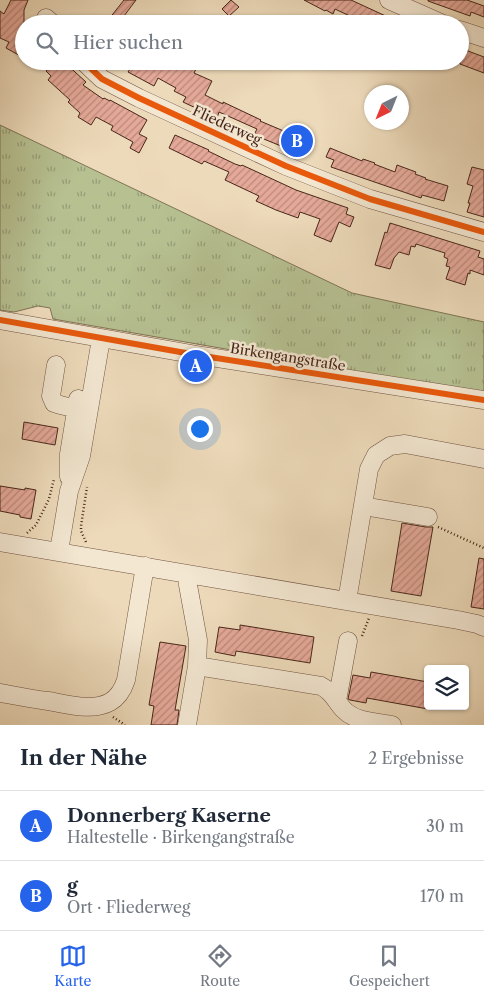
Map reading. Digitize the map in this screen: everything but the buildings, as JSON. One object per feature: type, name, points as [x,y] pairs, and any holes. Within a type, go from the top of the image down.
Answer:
[{"type":"street","points":[[389,0],[423,15]]},
{"type":"street","points":[[469,33],[484,38]]},
{"type":"street","name":"Fliederweg","points":[[92,70],[102,79],[139,98],[286,166],[370,199],[484,232]]},
{"type":"street","name":"Birkengangstraße","points":[[0,320],[95,338],[484,400]]},
{"type":"street","points":[[59,552],[69,491],[69,454],[84,403],[95,338]]},
{"type":"street","points":[[56,365],[50,396],[51,400],[57,404],[84,403]]},
{"type":"street","points":[[347,601],[369,470],[376,455],[390,446],[406,444],[484,459]]},
{"type":"street","points":[[363,506],[428,517]]},
{"type":"street","points":[[0,542],[458,620],[484,627]]},
{"type":"street","points":[[1,693],[82,707],[110,702],[119,695],[126,680],[145,566]]},
{"type":"street","points":[[187,725],[198,640],[188,585],[188,574]]},
{"type":"street","points":[[337,700],[347,644]]},
{"type":"street","points":[[196,666],[313,684],[325,688],[347,713],[356,718],[392,725]]},
{"type":"path","points":[[428,517],[427,524],[436,526],[484,548]]},
{"type":"path","points":[[347,644],[362,637],[373,606]]},
{"type":"green space","points":[[0,125],[352,293],[484,322],[484,392],[433,385],[53,319],[50,308],[38,306],[14,312],[0,310]]},
{"type":"cycle path","points":[[92,70],[102,79],[139,98],[286,166],[370,199],[484,232]]},
{"type":"cycle path","points":[[0,320],[197,355],[484,400]]},
{"type":"place","name":"g","points":[[297,141]]},
{"type":"place","name":"Donnerberg Kaserne","points":[[196,366]]}]
